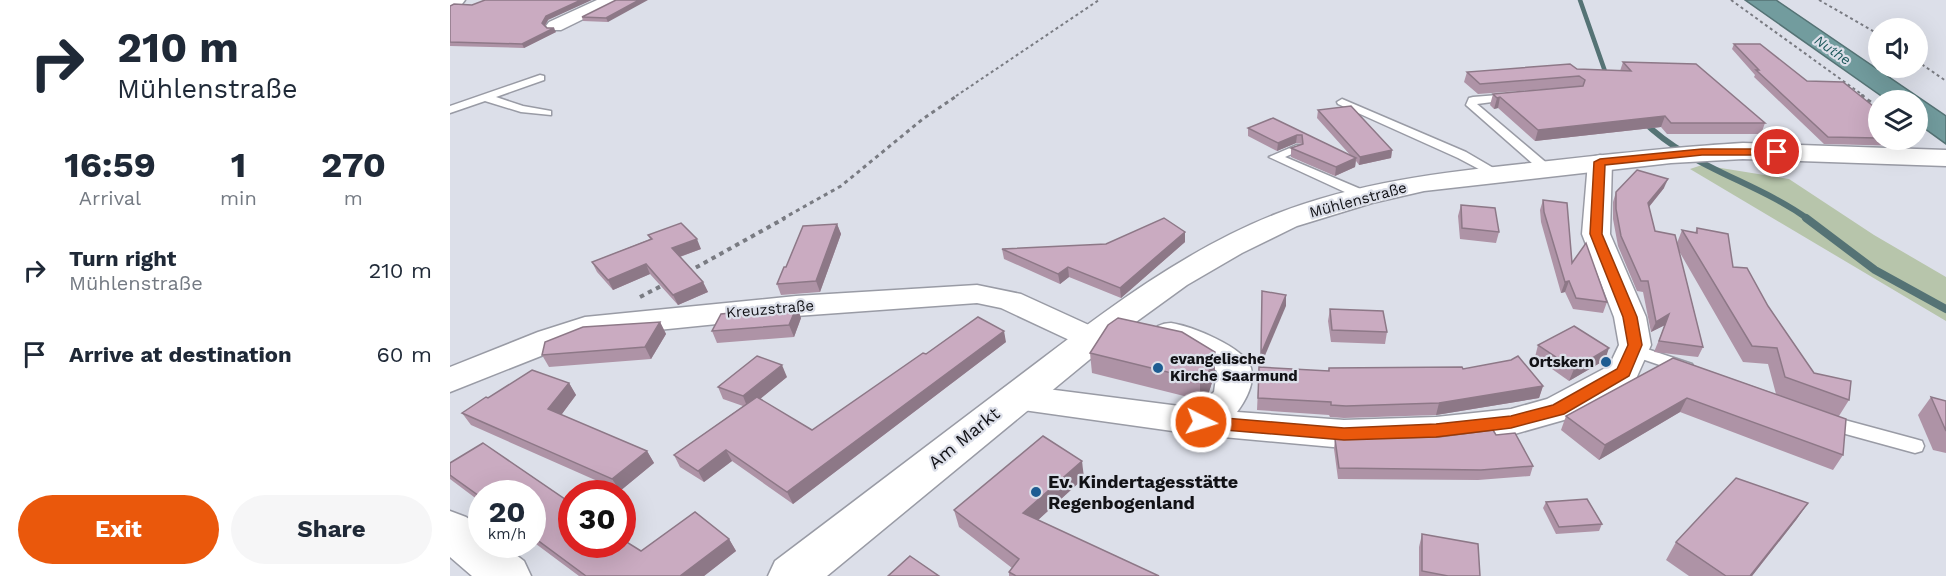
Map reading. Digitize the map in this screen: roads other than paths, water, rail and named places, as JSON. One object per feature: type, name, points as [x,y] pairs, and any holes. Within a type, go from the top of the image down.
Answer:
[{"type":"main road","points":[[450,2],[456,0]]},
{"type":"main road","name":"Mühlenstraße","points":[[1115,320],[1176,278],[1231,246],[1287,220],[1365,196],[1424,183],[1496,173],[1702,152],[1743,151],[1946,158]]},
{"type":"main road","name":"Am Markt","points":[[792,576],[1115,320]]},
{"type":"main road","points":[[450,530],[507,576]]},
{"type":"street","points":[[555,26],[610,0]]},
{"type":"street","points":[[1016,398],[1201,422],[1344,434],[1436,431],[1511,422],[1558,410],[1623,373],[1635,345],[1630,317],[1596,234],[1600,162]]},
{"type":"street","name":"Kreuzstraße","points":[[450,380],[549,339],[585,327],[796,306],[977,294],[1115,320]]},
{"type":"street","points":[[1115,320],[1190,339],[1218,352],[1234,368],[1235,385],[1227,402],[1201,422]]},
{"type":"lane","points":[[450,110],[540,78]]},
{"type":"lane","points":[[1522,96],[1473,100],[1471,105],[1545,168]]},
{"type":"lane","points":[[488,98],[521,110],[547,113]]},
{"type":"lane","points":[[1342,102],[1462,155],[1496,173]]},
{"type":"lane","points":[[1297,147],[1275,157],[1365,196]]},
{"type":"lane","points":[[1631,353],[1647,355],[1700,373]]},
{"type":"lane","points":[[1811,417],[1915,446]]},
{"type":"water","name":"Nuthe","points":[[1745,0],[1776,0],[1868,63],[1868,78],[1890,78],[1908,90],[1873,90]]},
{"type":"water","points":[[1928,104],[1946,116],[1946,144],[1928,131]]},
{"type":"waterway","points":[[1580,0],[1607,77]]},
{"type":"waterway","points":[[1643,121],[1681,151],[1766,194],[1808,219]]},
{"type":"waterway","points":[[1806,218],[1875,270],[1946,309]]},
{"type":"place","name":"Ortskern","points":[[1606,362]]},
{"type":"place","name":"evangelische Kirche Saarmund","points":[[1158,368]]},
{"type":"place","name":"Ev. Kindertagesstätte Regenbogenland","points":[[1036,492]]}]
